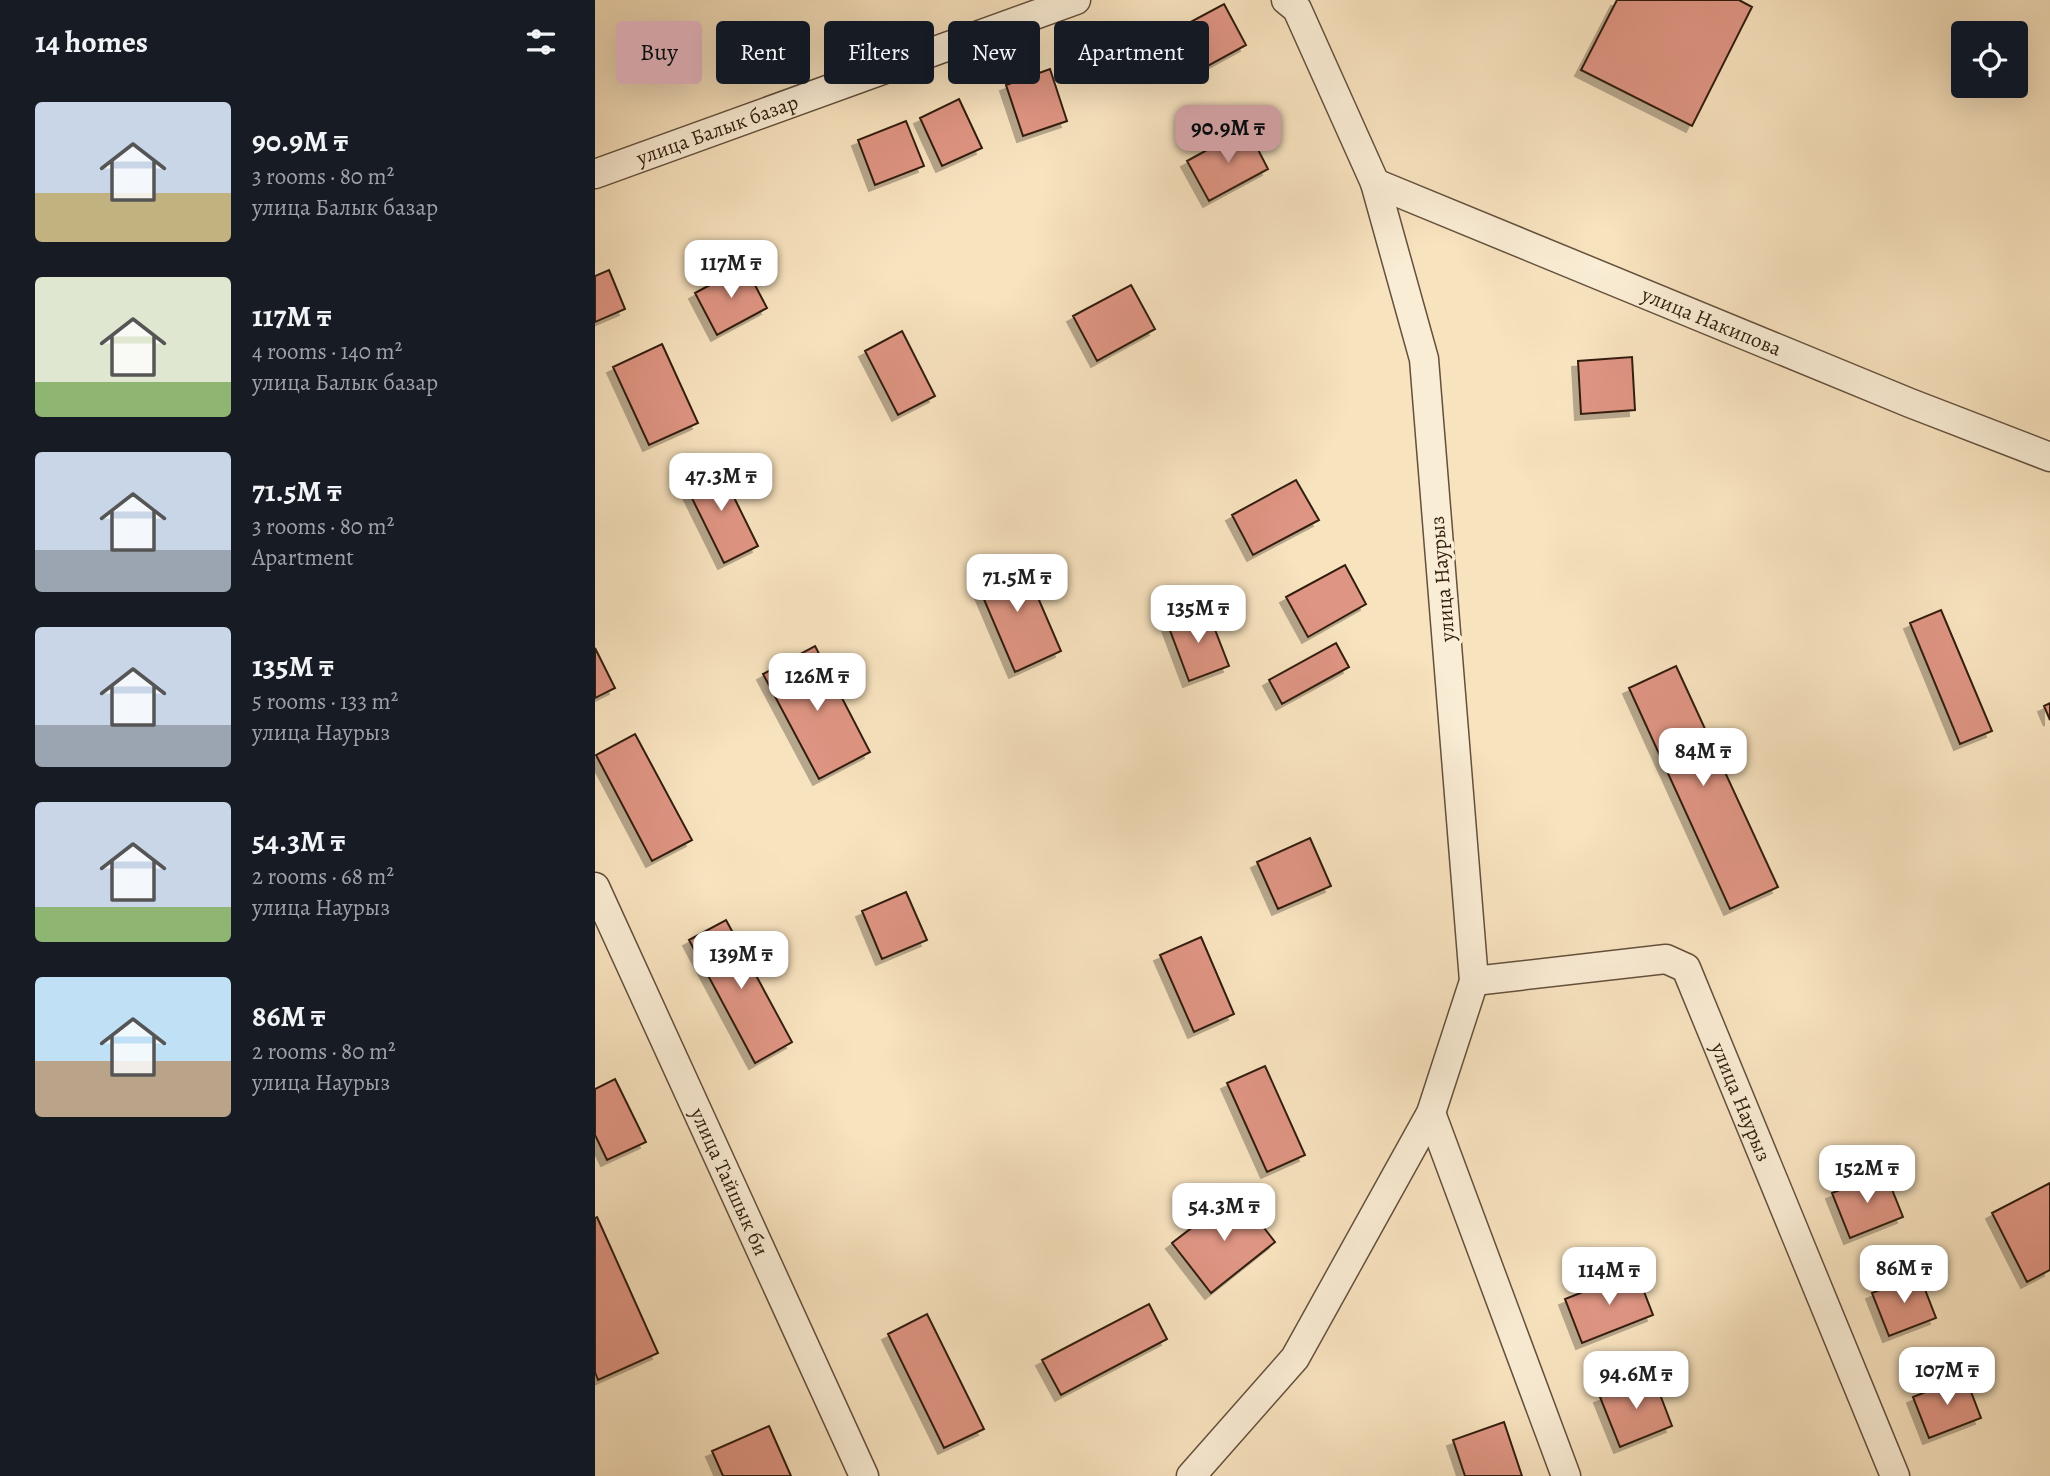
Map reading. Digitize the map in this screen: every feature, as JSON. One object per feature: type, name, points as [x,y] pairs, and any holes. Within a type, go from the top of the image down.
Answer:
[{"type":"street","name":"улица Балык базар","points":[[595,174],[1076,0]]},
{"type":"street","points":[[1286,0],[1297,9],[1375,183]]},
{"type":"street","name":"улица Накипова","points":[[1375,183],[1910,403],[2050,457]]},
{"type":"street","name":"улица Наурыз","points":[[1191,1476],[1295,1358],[1431,1113],[1473,981],[1424,359],[1375,183]]},
{"type":"street","name":"улица Тайшык би","points":[[595,887],[865,1476]]},
{"type":"street","name":"улица Наурыз","points":[[1473,981],[1666,959],[1686,968],[1895,1476]]},
{"type":"street","points":[[1431,1113],[1566,1476]]},
{"type":"building","points":[[1617,0],[1739,0],[1752,7],[1692,126],[1581,70]]},
{"type":"building","points":[[1224,4],[1246,45],[1209,65],[1209,21],[1192,21]]},
{"type":"building","points":[[1050,69],[1067,121],[1023,136],[1006,85],[1040,84],[1040,73]]},
{"type":"building","points":[[959,99],[982,148],[942,166],[920,118]]},
{"type":"building","points":[[906,121],[924,166],[875,185],[858,140]]},
{"type":"building","points":[[1247,128],[1268,169],[1209,201],[1187,161]]},
{"type":"building","points":[[745,266],[767,308],[717,335],[695,293]]},
{"type":"building","points":[[609,270],[625,309],[595,322],[595,276]]},
{"type":"building","points":[[1131,285],[1155,329],[1097,361],[1073,316]]},
{"type":"building","points":[[902,331],[935,396],[898,415],[865,351]]},
{"type":"building","points":[[662,344],[698,423],[649,445],[613,367]]},
{"type":"building","points":[[1632,357],[1635,410],[1581,414],[1578,361]]},
{"type":"building","points":[[717,463],[758,546],[724,563],[683,480]]},
{"type":"building","points":[[1296,480],[1319,520],[1253,555],[1232,515]]},
{"type":"building","points":[[1020,556],[1061,651],[1015,672],[974,576]]},
{"type":"building","points":[[1345,565],[1366,604],[1308,637],[1286,597]]},
{"type":"building","points":[[1207,609],[1229,666],[1189,681],[1168,625]]},
{"type":"building","points":[[1941,610],[1992,731],[1960,744],[1910,623]]},
{"type":"building","points":[[1336,643],[1349,667],[1282,704],[1269,680]]},
{"type":"building","points":[[815,646],[870,752],[819,779],[763,674]]},
{"type":"building","points":[[595,648],[615,688],[595,698]]},
{"type":"building","points":[[1676,666],[1778,887],[1730,909],[1629,688]]},
{"type":"building","points":[[2050,703],[2050,720],[2044,706]]},
{"type":"building","points":[[635,734],[692,840],[652,861],[596,755]]},
{"type":"building","points":[[1310,838],[1331,886],[1278,909],[1257,862]]},
{"type":"building","points":[[906,892],[927,940],[882,959],[862,911]]},
{"type":"building","points":[[726,920],[792,1042],[755,1063],[689,940]]},
{"type":"building","points":[[1201,937],[1234,1014],[1194,1032],[1160,955]]},
{"type":"building","points":[[1265,1066],[1305,1155],[1267,1172],[1227,1083]]},
{"type":"building","points":[[615,1079],[646,1142],[607,1160],[595,1135],[595,1089]]},
{"type":"building","points":[[1885,1172],[1903,1217],[1850,1238],[1832,1193]]},
{"type":"building","points":[[2050,1183],[2050,1270],[2027,1282],[1992,1213]]},
{"type":"building","points":[[1237,1193],[1275,1242],[1211,1293],[1172,1243]]},
{"type":"building","points":[[597,1217],[658,1353],[598,1380],[595,1372]]},
{"type":"building","points":[[1636,1271],[1653,1315],[1582,1343],[1565,1299]]},
{"type":"building","points":[[1919,1274],[1936,1318],[1889,1336],[1872,1293]]},
{"type":"building","points":[[1149,1304],[1167,1339],[1061,1395],[1042,1360]]},
{"type":"building","points":[[927,1314],[984,1429],[944,1448],[888,1334]]},
{"type":"building","points":[[1653,1376],[1672,1426],[1620,1447],[1600,1397]]},
{"type":"building","points":[[1965,1376],[1981,1418],[1929,1438],[1913,1397]]},
{"type":"building","points":[[1504,1422],[1522,1476],[1465,1476],[1453,1440]]},
{"type":"building","points":[[769,1426],[791,1476],[723,1476],[712,1451]]}]
